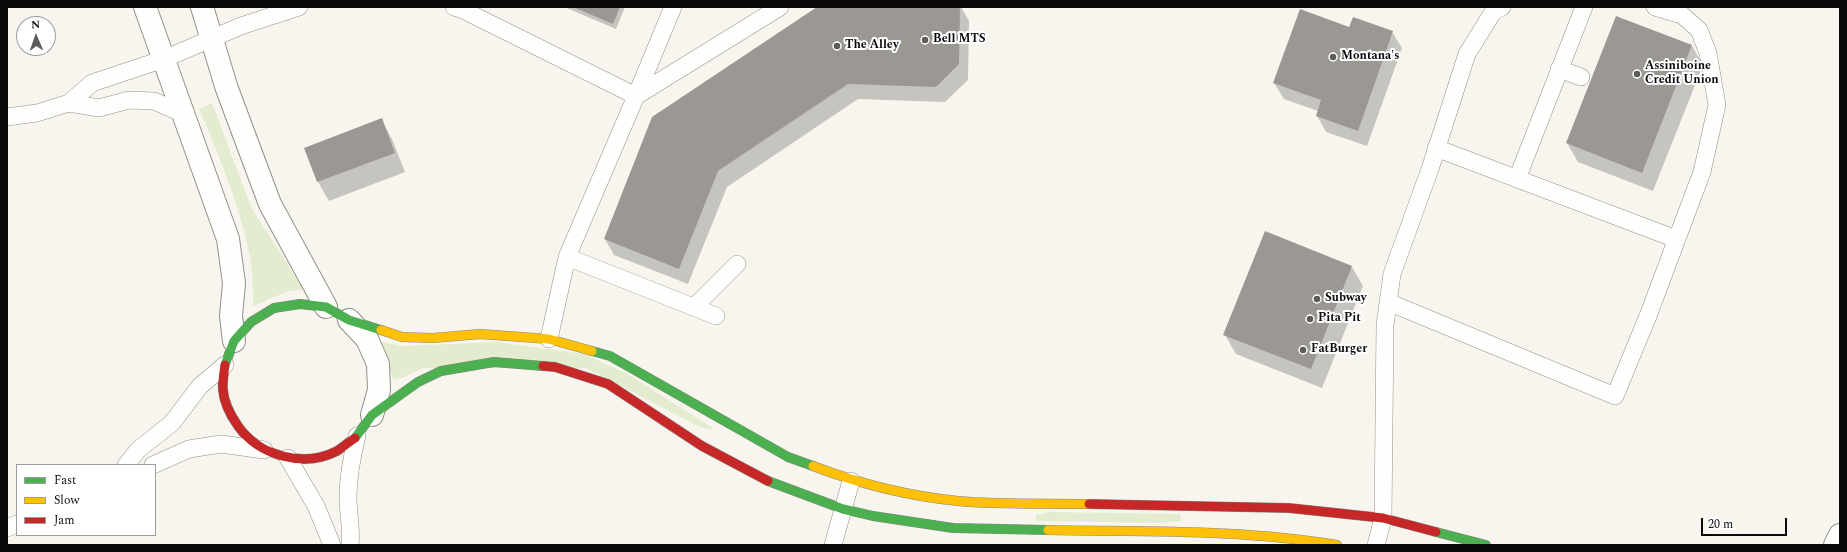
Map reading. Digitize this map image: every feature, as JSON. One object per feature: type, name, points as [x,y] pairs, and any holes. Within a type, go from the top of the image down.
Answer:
[{"type":"street","points":[[145,7],[228,239],[234,282],[231,316],[234,341]]},
{"type":"street","points":[[202,7],[227,89],[270,204],[326,308]]},
{"type":"street","points":[[1337,545],[1308,540],[1220,534],[953,528],[873,516],[843,509],[772,483],[702,446],[608,384],[555,367],[494,362],[441,371],[418,382],[372,415],[357,436],[337,451],[313,458],[288,458],[264,450],[244,434],[230,414],[223,390],[225,365],[234,341],[251,322],[274,308],[300,304],[326,308],[349,320],[402,337],[433,338],[480,334],[549,339],[610,356],[788,458],[851,481],[881,489],[958,501],[1289,508],[1383,518],[1486,545]]},
{"type":"street","points":[[349,320],[367,339],[378,364],[379,390],[372,415]]},
{"type":"street","points":[[1835,545],[1840,534]]},
{"type":"lane","points":[[7,117],[38,113],[69,103],[92,83],[164,59],[211,37],[299,7]]},
{"type":"lane","points":[[454,7],[468,12],[636,96]]},
{"type":"lane","points":[[549,339],[567,257],[673,7]]},
{"type":"lane","points":[[636,96],[780,7]]},
{"type":"lane","points":[[1376,545],[1383,518],[1385,325],[1392,274],[1467,54],[1493,12],[1502,7]]},
{"type":"lane","points":[[1516,178],[1584,7]]},
{"type":"lane","points":[[1388,302],[1615,396],[1702,172],[1716,105],[1708,53],[1699,30],[1682,15],[1655,7]]},
{"type":"lane","points":[[1559,69],[1581,77]]},
{"type":"lane","points":[[69,103],[99,108],[129,100],[154,101],[184,114]]},
{"type":"lane","points":[[1436,148],[1676,239]]},
{"type":"lane","points":[[567,257],[716,316]]},
{"type":"lane","points":[[694,307],[736,264]]},
{"type":"lane","points":[[127,464],[138,450],[172,423],[200,386],[225,365]]},
{"type":"lane","points":[[350,545],[351,536],[348,498],[350,468],[357,436]]},
{"type":"lane","points":[[155,464],[189,449],[221,444],[264,450]]},
{"type":"lane","points":[[288,458],[316,506],[332,545]]},
{"type":"lane","points":[[833,545],[851,481]]},
{"type":"green space","points":[[212,103],[251,207],[303,289],[286,292],[253,306],[253,279],[251,263],[242,225],[222,165],[199,109]]},
{"type":"green space","points":[[381,342],[403,346],[497,342],[584,354],[626,373],[713,428],[711,430],[694,424],[586,368],[423,368],[402,378],[394,380]]},
{"type":"green space","points":[[1050,512],[1180,514],[1181,521],[1162,523],[1036,521],[1036,515]]},
{"type":"building","points":[[573,7],[620,7],[613,24]]},
{"type":"building","points":[[817,7],[960,7],[959,64],[936,87],[848,84],[718,171],[679,269],[604,239],[652,117]]},
{"type":"building","name":"Montana's","points":[[1300,9],[1349,27],[1353,17],[1393,31],[1358,131],[1316,116],[1321,100],[1273,83]]},
{"type":"building","name":"Assiniboine Credit Union","points":[[1616,16],[1692,45],[1642,173],[1566,143]]},
{"type":"building","points":[[382,118],[395,153],[317,182],[304,148]]},
{"type":"building","points":[[1265,231],[1352,266],[1311,369],[1223,335]]},
{"type":"traffic: fast","points":[[225,365],[234,341],[251,322],[274,308],[300,304],[326,307],[349,320],[381,330]]},
{"type":"traffic: fast","points":[[592,351],[610,356],[788,457],[813,466]]},
{"type":"traffic: fast","points":[[355,438],[372,415],[418,382],[441,371],[494,362],[543,366]]},
{"type":"traffic: fast","points":[[768,481],[843,509],[873,516],[953,528],[1048,530]]},
{"type":"traffic: fast","points":[[1436,532],[1486,545]]},
{"type":"traffic: slow","points":[[381,330],[402,337],[433,338],[480,334],[549,339],[592,351]]},
{"type":"traffic: slow","points":[[813,466],[866,484],[939,499],[990,503],[1089,504]]},
{"type":"traffic: slow","points":[[1048,530],[1193,532],[1265,536],[1337,545]]},
{"type":"traffic: jam","points":[[225,365],[223,387],[226,404],[230,414],[247,436],[270,452],[297,458],[324,456],[337,451],[355,438]]},
{"type":"traffic: jam","points":[[543,366],[555,367],[608,384],[702,446],[768,481]]},
{"type":"traffic: jam","points":[[1089,504],[1289,508],[1383,518],[1436,532]]},
{"type":"place","name":"Bell MTS","points":[[925,40]]},
{"type":"place","name":"The Alley","points":[[837,46]]},
{"type":"place","name":"Montana's","points":[[1333,57]]},
{"type":"place","name":"Assiniboine Credit Union","points":[[1637,74]]},
{"type":"place","name":"Subway","points":[[1317,299]]},
{"type":"place","name":"Pita Pit","points":[[1310,319]]},
{"type":"place","name":"FatBurger","points":[[1303,350]]}]
